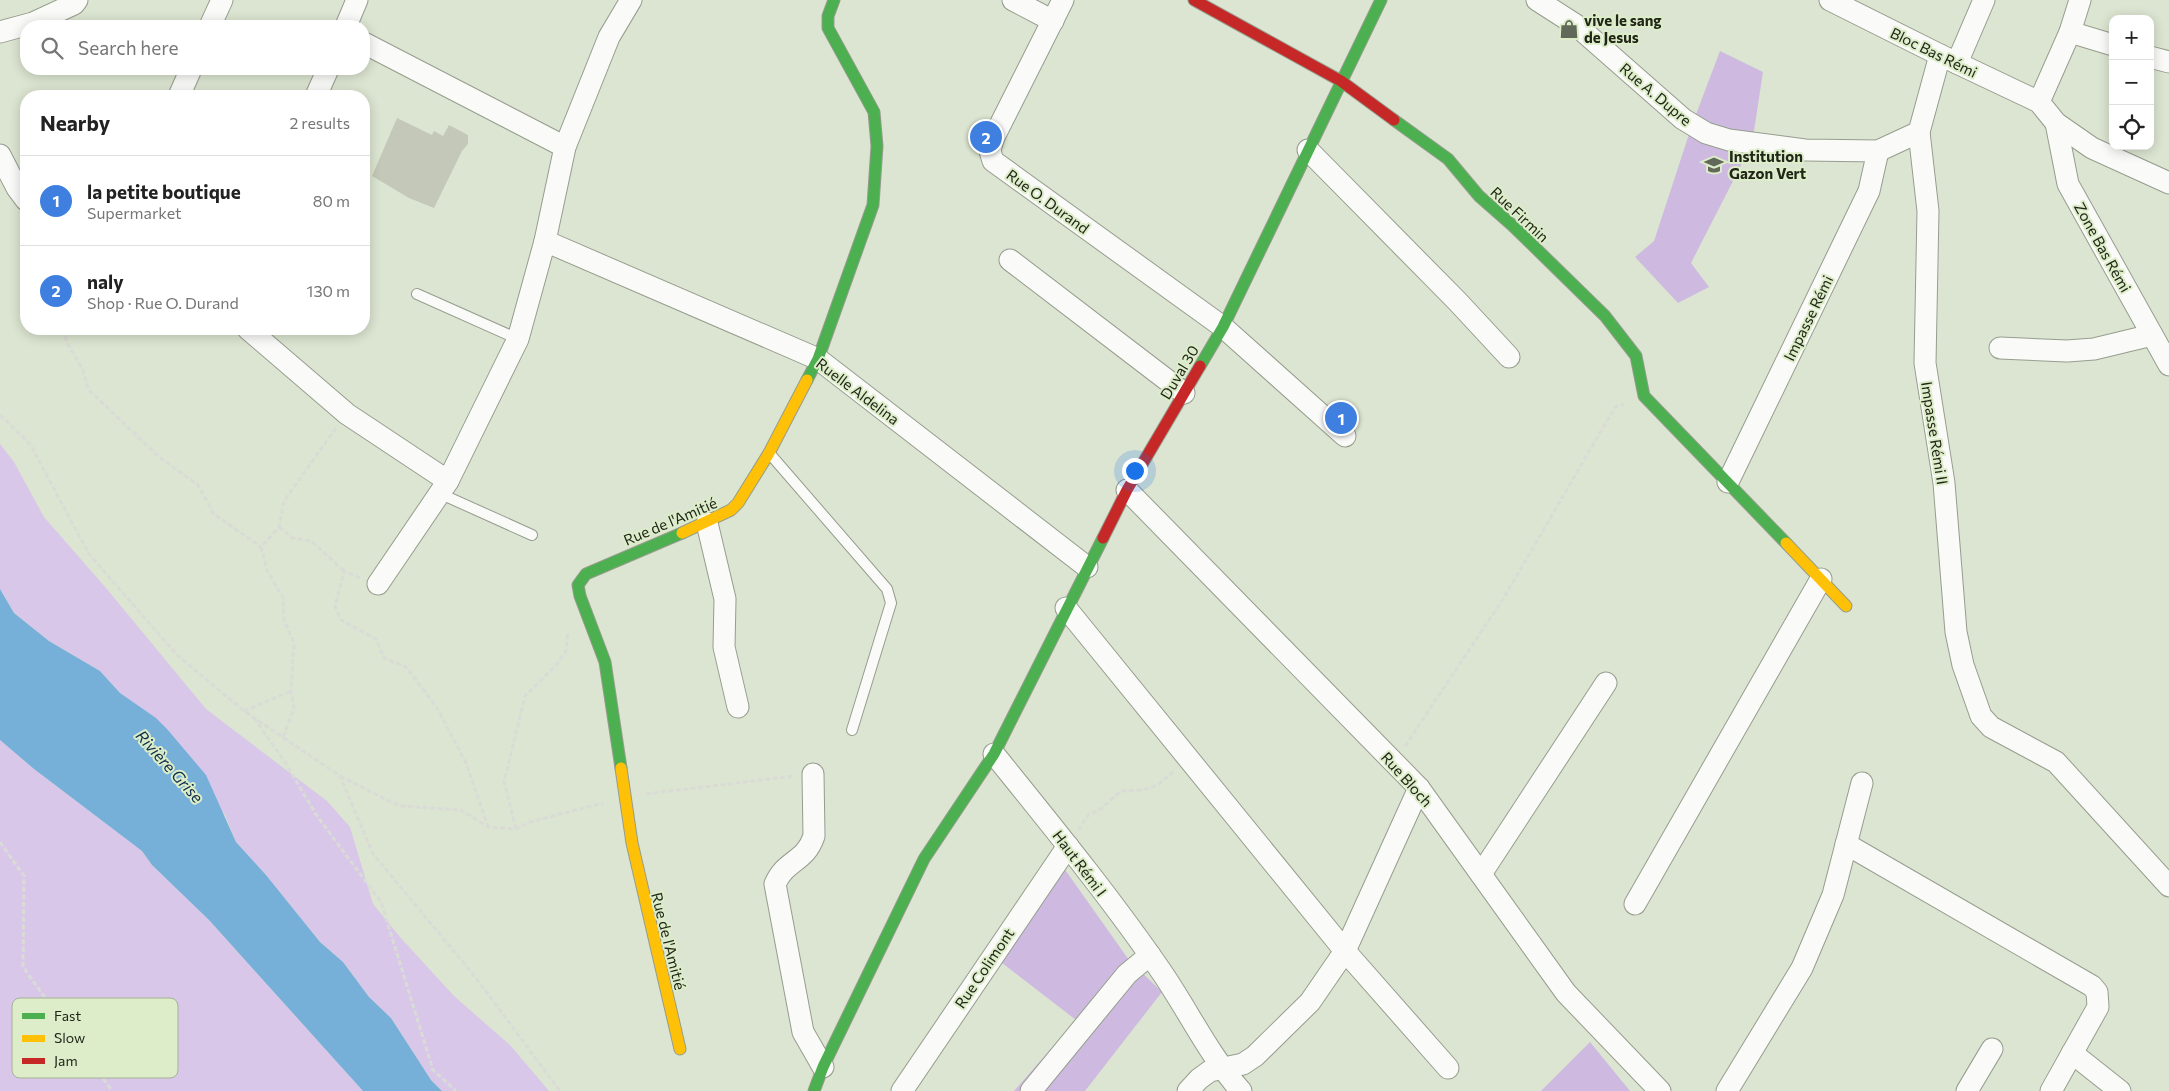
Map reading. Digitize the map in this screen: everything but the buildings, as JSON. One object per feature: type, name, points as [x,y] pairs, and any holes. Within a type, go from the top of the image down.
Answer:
[{"type":"street","points":[[39,20],[74,4],[76,0]]},
{"type":"street","points":[[213,20],[222,0]]},
{"type":"street","points":[[349,20],[357,0]]},
{"type":"street","points":[[378,584],[444,488],[518,339],[545,241],[566,147],[609,37],[631,0]]},
{"type":"street","name":"Rue de l'Amitié","points":[[680,1049],[640,886],[624,797],[605,662],[580,596],[578,585],[586,574],[707,523],[731,510],[738,503],[769,453],[818,359],[873,204],[877,146],[874,112],[826,23],[828,12],[834,0]]},
{"type":"street","points":[[1013,0],[1053,21]]},
{"type":"street","name":"Rue O. Durand","points":[[1063,0],[993,139],[990,152],[993,161],[1223,328]]},
{"type":"street","name":"Rue Firmin","points":[[1194,0],[1341,81],[1448,159],[1478,196],[1512,225],[1605,316],[1636,356],[1644,396]]},
{"type":"street","name":"Duval 30","points":[[814,1091],[823,1067],[924,859],[994,754],[1127,490],[1223,328],[1381,0]]},
{"type":"street","name":"Rue A. Dupre","points":[[1537,0],[1576,24],[1683,119],[1706,133],[1729,140],[1805,150],[1878,150],[1919,132]]},
{"type":"street","name":"Bloc Bas Rémi","points":[[1830,0],[2039,102]]},
{"type":"street","points":[[1919,132],[1948,59],[1984,0]]},
{"type":"street","points":[[2080,0],[2070,32],[2039,102],[2056,123],[2092,148],[2169,183]]},
{"type":"street","points":[[0,32],[20,27]]},
{"type":"street","points":[[2070,32],[2109,44]]},
{"type":"street","points":[[370,46],[566,147]]},
{"type":"street","points":[[2154,58],[2169,62]]},
{"type":"street","points":[[181,90],[188,75]]},
{"type":"street","points":[[319,90],[325,75]]},
{"type":"street","name":"Zone Bas Rémi","points":[[2056,123],[2068,184],[2169,365]]},
{"type":"street","name":"Impasse Rémi II","points":[[1919,132],[1928,211],[1925,363],[1944,483],[1956,632],[1963,665],[1981,716],[1991,727],[2056,762],[2169,886]]},
{"type":"street","points":[[1308,150],[1458,302],[1509,357]]},
{"type":"street","name":"Impasse Rémi","points":[[1728,482],[1869,191],[1878,150]]},
{"type":"street","points":[[0,156],[20,192]]},
{"type":"street","name":"Ruelle Aldelina","points":[[545,241],[818,359],[1087,568]]},
{"type":"street","points":[[1010,260],[1184,393]]},
{"type":"street","points":[[1223,328],[1345,436]]},
{"type":"street","points":[[255,335],[347,414],[444,488]]},
{"type":"street","points":[[2000,348],[2067,351],[2094,349],[2152,335]]},
{"type":"street","points":[[1644,396],[1846,606]]},
{"type":"street","name":"Rue Bloch","points":[[1127,490],[1419,788],[1566,993],[1660,1091]]},
{"type":"street","points":[[707,523],[725,598],[724,647],[738,707]]},
{"type":"street","points":[[1635,904],[1821,579]]},
{"type":"street","points":[[1066,608],[1345,951],[1448,1068]]},
{"type":"street","points":[[1481,874],[1606,683]]},
{"type":"street","name":"Haut Rémi I","points":[[994,754],[1068,846],[1164,974],[1222,1068],[1241,1091]]},
{"type":"street","points":[[813,774],[814,836],[811,846],[806,854],[786,867],[775,884],[803,1032],[823,1067]]},
{"type":"street","points":[[1727,1091],[1802,968],[1833,895],[1862,783]]},
{"type":"street","points":[[1188,1091],[1199,1079],[1210,1072],[1243,1064],[1255,1056],[1310,1002],[1345,951],[1419,788]]},
{"type":"street","points":[[1846,844],[2092,986],[2097,992],[2098,1007],[2051,1091]]},
{"type":"street","name":"Rue Colimont","points":[[902,1091],[1068,846]]},
{"type":"street","points":[[1031,1091],[1127,974],[1150,955]]},
{"type":"street","points":[[1966,1091],[1992,1049]]},
{"type":"street","points":[[2072,1053],[2120,1091]]},
{"type":"lane","points":[[417,294],[518,339]]},
{"type":"lane","points":[[769,453],[887,589],[891,597],[892,603],[852,730]]},
{"type":"lane","points":[[444,488],[532,536]]},
{"type":"path","points":[[65,335],[67,343],[83,370],[88,389],[159,457],[198,485],[214,514],[261,547],[267,570],[284,598],[284,620],[294,643],[291,691],[294,709],[283,737]]},
{"type":"path","points":[[1394,763],[1503,599],[1615,407],[1644,396]]},
{"type":"path","points":[[261,547],[279,527],[284,501],[300,481],[328,437],[347,414]]},
{"type":"path","points":[[0,415],[30,444],[89,554],[177,655],[244,711],[340,776],[399,806],[460,810],[488,827],[516,828],[530,822],[624,797],[813,774]]},
{"type":"path","points":[[279,527],[293,538],[311,541],[344,571],[378,584]]},
{"type":"path","points":[[344,571],[335,606],[341,620],[376,639],[384,658],[406,667],[436,706],[466,763],[488,827]]},
{"type":"path","points":[[516,828],[504,782],[525,696],[557,664],[566,651],[569,626]]},
{"type":"path","points":[[244,711],[291,691]]},
{"type":"path","points":[[252,716],[284,759],[317,816],[381,902],[433,1070],[456,1091]]},
{"type":"path","points":[[1068,846],[1089,814],[1098,811],[1121,790],[1142,790],[1158,785],[1172,771],[1191,761]]},
{"type":"path","points":[[340,776],[373,854],[473,974],[560,1091]]},
{"type":"path","points":[[0,842],[24,876],[23,968],[45,998]]},
{"type":"path","points":[[103,1078],[112,1091]]},
{"type":"shaded area","points":[[1720,51],[1763,72],[1752,144],[1691,263],[1709,287],[1678,303],[1635,257],[1654,241],[1692,125]]},
{"type":"shaded area","points":[[0,444],[14,462],[44,517],[106,588],[206,709],[327,801],[350,827],[373,904],[400,937],[454,996],[510,1045],[549,1091],[442,1091],[431,1080],[391,1018],[369,997],[343,962],[320,942],[266,875],[236,842],[225,815],[143,711],[120,693],[100,671],[49,641],[14,613],[0,589]]},
{"type":"shaded area","points":[[0,740],[34,769],[142,851],[152,865],[209,920],[363,1091],[0,1091]]},
{"type":"shaded area","points":[[1061,864],[1129,960],[1162,992],[1085,1091],[1014,1091],[1076,1020],[993,956]]},
{"type":"shaded area","points":[[1590,1042],[1630,1091],[1541,1091]]},
{"type":"water","name":"Rivière Grise","points":[[0,589],[14,613],[49,641],[100,671],[120,693],[156,718],[167,729],[206,775],[236,842],[266,875],[320,942],[343,962],[369,997],[391,1018],[431,1080],[442,1091],[363,1091],[209,920],[152,865],[142,851],[34,769],[0,740]]},
{"type":"traffic: fast","points":[[807,380],[818,359],[873,205],[877,146],[874,112],[828,28],[828,16],[834,0]]},
{"type":"traffic: fast","points":[[1200,366],[1223,327],[1381,0]]},
{"type":"traffic: fast","points":[[1394,120],[1448,159],[1479,196],[1512,225],[1605,316],[1636,356],[1644,396],[1786,543]]},
{"type":"traffic: fast","points":[[621,768],[605,662],[580,596],[578,585],[586,574],[682,533]]},
{"type":"traffic: fast","points":[[814,1091],[823,1067],[924,859],[994,754],[1103,538]]},
{"type":"traffic: slow","points":[[682,533],[731,510],[738,503],[769,453],[807,380]]},
{"type":"traffic: slow","points":[[1786,543],[1846,606]]},
{"type":"traffic: slow","points":[[621,768],[632,843],[680,1049]]},
{"type":"traffic: jam","points":[[1194,0],[1341,81],[1394,120]]},
{"type":"traffic: jam","points":[[1103,538],[1127,490],[1200,366]]},
{"type":"place","name":"vive le sang de Jesus","points":[[1569,29]]},
{"type":"place","name":"naly","points":[[986,137]]},
{"type":"place","name":"Institution Gazon Vert","points":[[1714,165]]},
{"type":"place","name":"la petite boutique","points":[[1341,418]]}]
